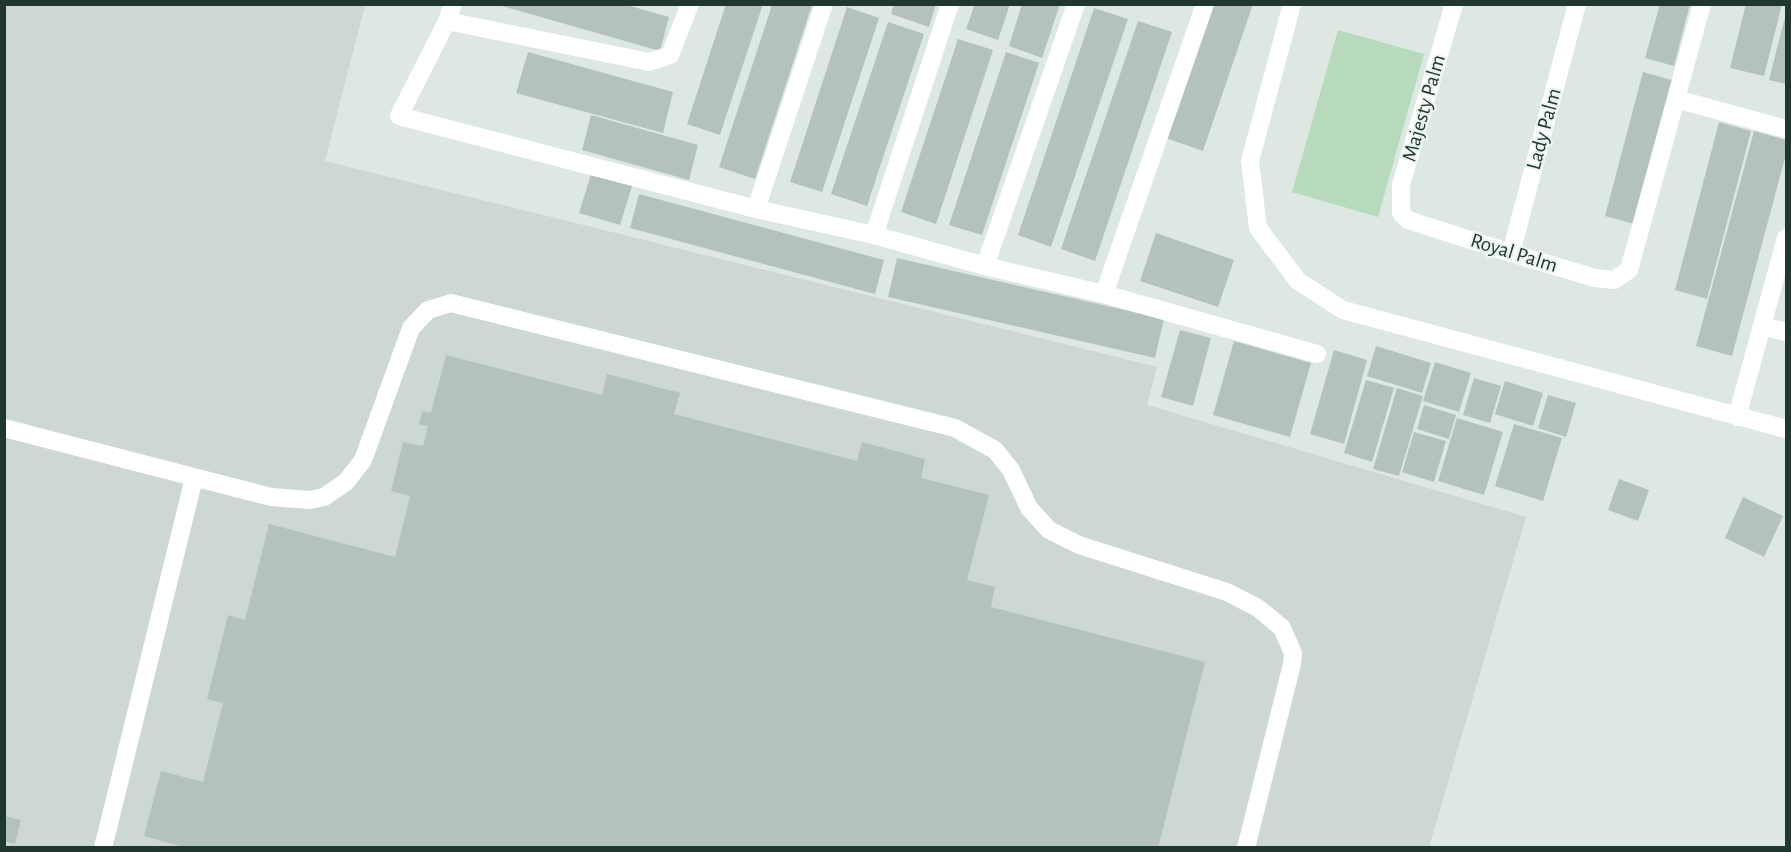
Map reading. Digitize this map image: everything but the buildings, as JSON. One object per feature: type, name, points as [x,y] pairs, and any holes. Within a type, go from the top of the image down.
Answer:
[{"type":"street","points":[[690,4],[670,55],[649,62],[450,13],[399,116],[756,208],[874,235],[985,266],[1104,294],[1317,354]]},
{"type":"street","points":[[756,208],[824,4]]},
{"type":"street","points":[[874,235],[950,4]]},
{"type":"street","points":[[985,266],[1076,4]]},
{"type":"street","points":[[1292,4],[1250,161],[1258,228],[1299,281],[1342,310],[1786,429]]},
{"type":"street","name":"Majesty Palm","points":[[1401,213],[1401,185],[1454,4]]},
{"type":"street","name":"Lady Palm","points":[[1511,253],[1577,4]]},
{"type":"street","points":[[1702,4],[1676,99],[1786,129]]},
{"type":"street","points":[[1104,294],[1201,6]]},
{"type":"street","name":"Royal Palm","points":[[1401,213],[1408,220],[1511,253],[1595,278],[1614,280],[1629,270],[1676,99]]},
{"type":"street","points":[[1737,417],[1786,238]]},
{"type":"street","points":[[4,428],[194,478],[291,499],[310,500],[336,491],[363,460],[411,328],[428,310],[451,303],[955,428],[981,440],[1002,458],[1011,470],[1029,507],[1049,530],[1079,545],[1227,592],[1258,608],[1282,628],[1293,653],[1292,664],[1246,848]]},
{"type":"street","points":[[1762,326],[1786,332]]},
{"type":"street","points":[[103,848],[194,478]]},
{"type":"shaded area","points":[[5,5],[365,5],[325,161],[1157,367],[1147,405],[1526,517],[1429,847],[5,848]]},
{"type":"green space","points":[[1338,30],[1424,54],[1378,217],[1292,192]]}]
